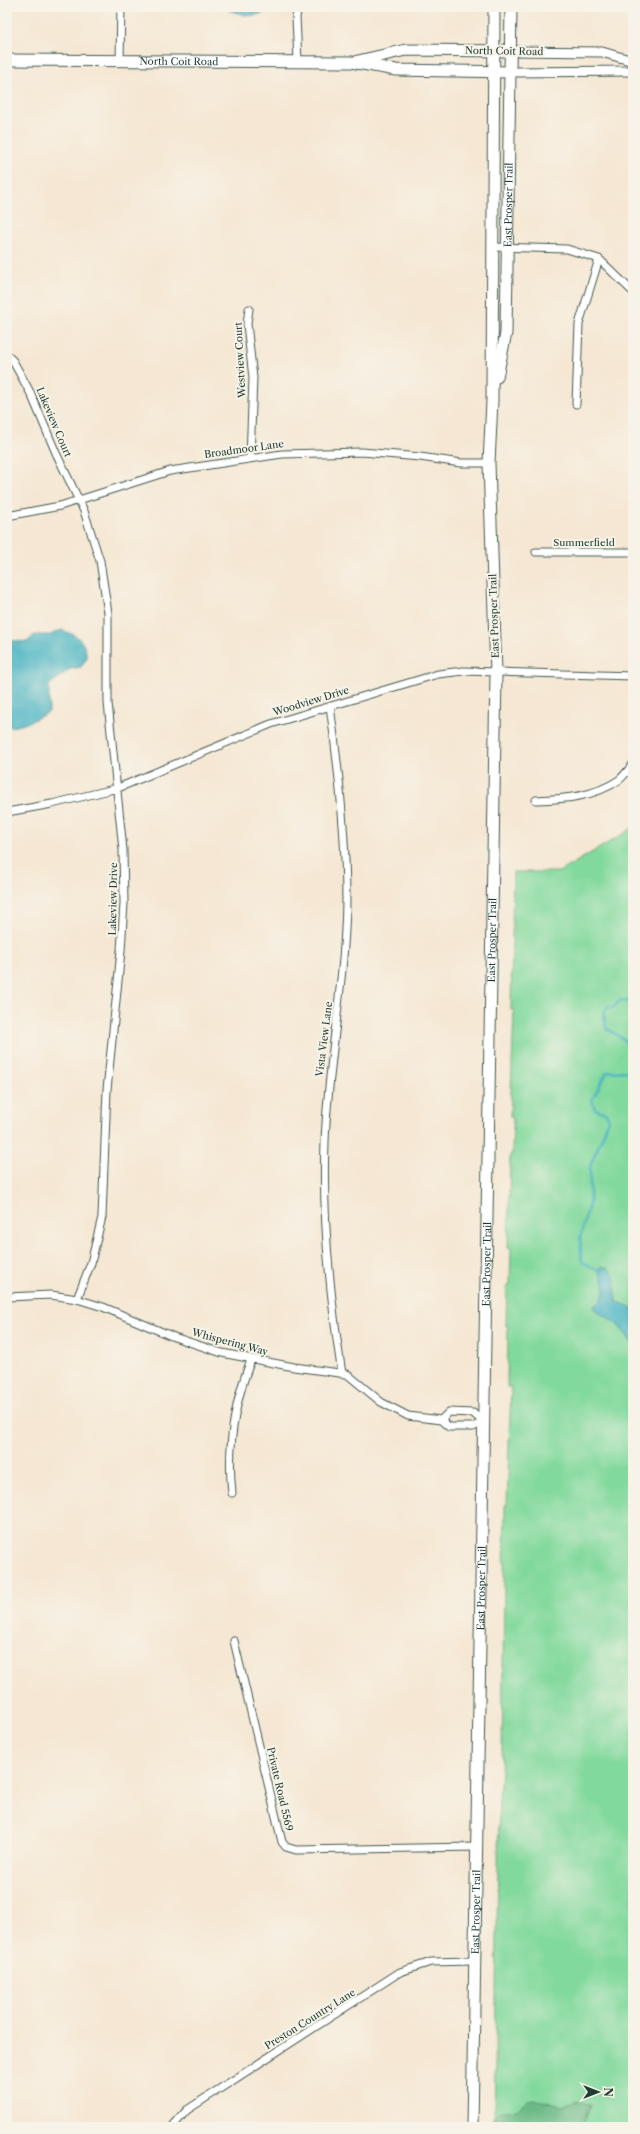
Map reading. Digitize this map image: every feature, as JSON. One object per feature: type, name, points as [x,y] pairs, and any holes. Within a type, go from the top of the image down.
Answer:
[{"type":"main road","name":"East Prosper Trail","points":[[472,2127],[496,673],[489,463],[492,401],[494,7]]},
{"type":"main road","name":"East Prosper Trail","points":[[492,401],[506,333],[511,7]]},
{"type":"main road","name":"North Coit Road","points":[[351,62],[406,50],[511,51]]},
{"type":"main road","name":"North Coit Road","points":[[7,60],[351,62],[396,70],[511,72]]},
{"type":"street","points":[[120,60],[121,7]]},
{"type":"street","points":[[298,7],[296,17],[298,61]]},
{"type":"street","name":"North Coit Road","points":[[511,51],[602,52],[633,61]]},
{"type":"street","name":"North Coit Road","points":[[511,72],[633,71]]},
{"type":"street","points":[[493,247],[567,249],[599,260],[633,292]]},
{"type":"street","points":[[576,404],[579,324],[599,260]]},
{"type":"street","name":"Westview Court","points":[[249,309],[247,324],[253,378],[250,458]]},
{"type":"street","name":"Lakeview Court","points":[[7,355],[16,366],[31,394],[56,453],[79,500]]},
{"type":"street","name":"Broadmoor Lane","points":[[7,516],[60,506],[170,471],[250,458],[308,452],[351,451],[413,456],[461,463],[489,463]]},
{"type":"street","name":"Lakeview Drive","points":[[77,1299],[89,1269],[98,1238],[104,1191],[107,1090],[122,951],[124,903],[123,850],[118,788],[108,703],[109,638],[107,596],[93,535],[79,500]]},
{"type":"street","name":"Summerfield","points":[[536,552],[633,552]]},
{"type":"street","name":"Woodview Drive","points":[[7,812],[75,800],[118,788],[271,724],[438,674],[463,671],[633,676]]},
{"type":"street","name":"Vista View Lane","points":[[330,706],[342,798],[346,902],[344,950],[329,1085],[324,1181],[330,1289],[342,1374]]},
{"type":"street","points":[[536,800],[575,798],[598,791],[620,780],[633,764]]},
{"type":"street","name":"Whispering Way","points":[[7,1296],[51,1295],[77,1299],[103,1307],[174,1337],[252,1360],[342,1374],[352,1377],[381,1402],[397,1412],[417,1418],[441,1420],[449,1427],[473,1427],[483,1422],[473,1413],[449,1412],[441,1420]]},
{"type":"street","points":[[232,1493],[230,1454],[232,1428],[242,1385],[252,1360]]},
{"type":"street","name":"Private Road 5569","points":[[234,1641],[282,1842],[286,1847],[296,1850],[477,1847]]},
{"type":"street","name":"Preston Country Lane","points":[[172,2127],[188,2110],[400,1972],[431,1962],[474,1962]]},
{"type":"green space","points":[[633,828],[633,2127],[494,2125],[499,1801],[502,1755],[505,1505],[507,1505],[511,1387],[507,1387],[508,1326],[506,1326],[507,1286],[510,1285],[511,1248],[508,1248],[510,1155],[512,1154],[513,1118],[510,1117],[514,1010],[511,1010],[513,872],[559,872]]},
{"type":"green space","points":[[534,2099],[562,2106],[577,2100],[590,2105],[583,2125],[494,2125],[495,2117],[501,2111],[517,2110],[528,2100]]},
{"type":"water","points":[[222,7],[272,7],[260,14],[248,15]]},
{"type":"water","points":[[61,630],[80,639],[87,658],[81,667],[70,669],[49,685],[49,712],[24,724],[7,727],[7,640],[27,642],[34,635],[50,635]]},
{"type":"water","points":[[601,1266],[611,1271],[613,1275],[616,1285],[616,1301],[633,1308],[633,1346],[628,1337],[617,1324],[593,1308],[600,1301],[604,1291],[604,1283],[599,1273]]},
{"type":"waterway","points":[[633,1002],[620,1000],[614,1007],[607,1008],[604,1013],[606,1028],[625,1040],[633,1057]]},
{"type":"waterway","points":[[602,1272],[582,1262],[580,1238],[590,1201],[590,1166],[609,1120],[606,1113],[595,1109],[592,1100],[607,1072],[628,1071],[633,1067]]}]
